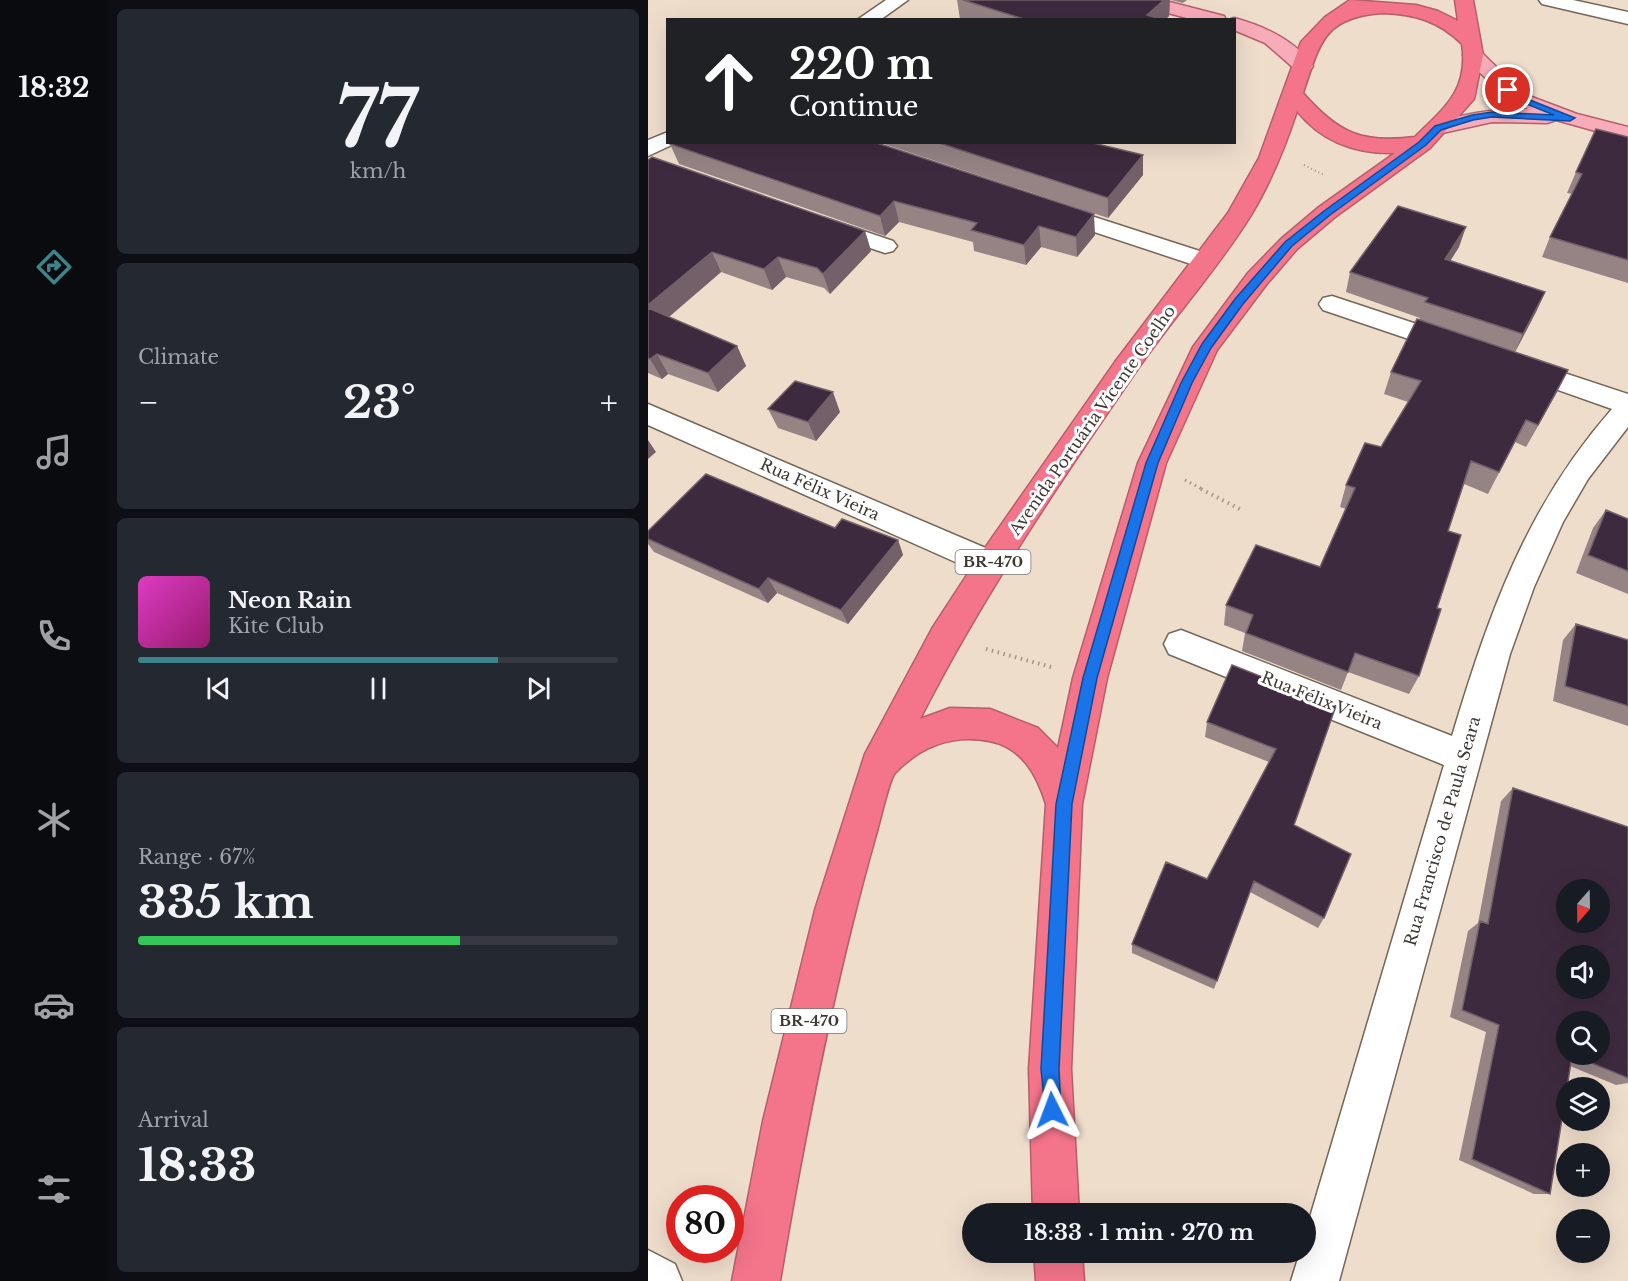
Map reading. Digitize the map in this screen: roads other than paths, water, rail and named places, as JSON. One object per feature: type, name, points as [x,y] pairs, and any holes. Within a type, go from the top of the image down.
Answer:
[{"type":"highway","points":[[1056,1203],[1050,1069],[1064,804],[1090,678],[1152,463],[1187,383],[1206,347],[1239,301],[1289,244],[1430,136],[1464,99],[1470,80],[1472,49],[1464,0]]},
{"type":"highway","points":[[1354,6],[1408,9],[1437,16],[1460,29],[1472,49]]},
{"type":"highway","name":"Avenida Portuária Vicente Coelho","points":[[756,1281],[785,1121],[832,922],[878,766],[945,637],[991,564],[1124,368],[1239,215],[1273,151],[1311,42],[1332,21],[1354,6]]},
{"type":"highway","points":[[1294,95],[1312,117],[1333,133],[1356,145],[1379,148],[1430,136]]},
{"type":"highway","points":[[878,766],[910,738],[950,724],[990,725],[1026,739],[1052,767],[1064,804]]},
{"type":"highway","points":[[1059,1263],[1060,1281]]},
{"type":"main road","points":[[1141,0],[1168,3],[1211,18]]},
{"type":"main road","points":[[1236,25],[1268,35],[1289,49],[1303,66]]},
{"type":"main road","points":[[1472,49],[1517,98],[1570,118],[1628,134]]},
{"type":"main road","points":[[1430,136],[1472,117],[1492,115],[1570,118]]},
{"type":"street","points":[[869,18],[899,0]]},
{"type":"street","points":[[1548,0],[1628,18]]},
{"type":"street","points":[[652,160],[666,141]]},
{"type":"street","points":[[1026,202],[1206,261]]},
{"type":"street","points":[[806,218],[885,246]]},
{"type":"street","points":[[1332,304],[1628,406]]},
{"type":"street","name":"Rua Francisco de Paula Seara","points":[[1315,1281],[1462,756],[1493,654],[1532,552],[1571,480],[1628,406]]},
{"type":"street","name":"Rua Félix Vieira","points":[[648,414],[991,564]]},
{"type":"street","name":"Rua Félix Vieira","points":[[1180,644],[1462,756]]},
{"type":"street","points":[[648,1274],[658,1281]]}]
